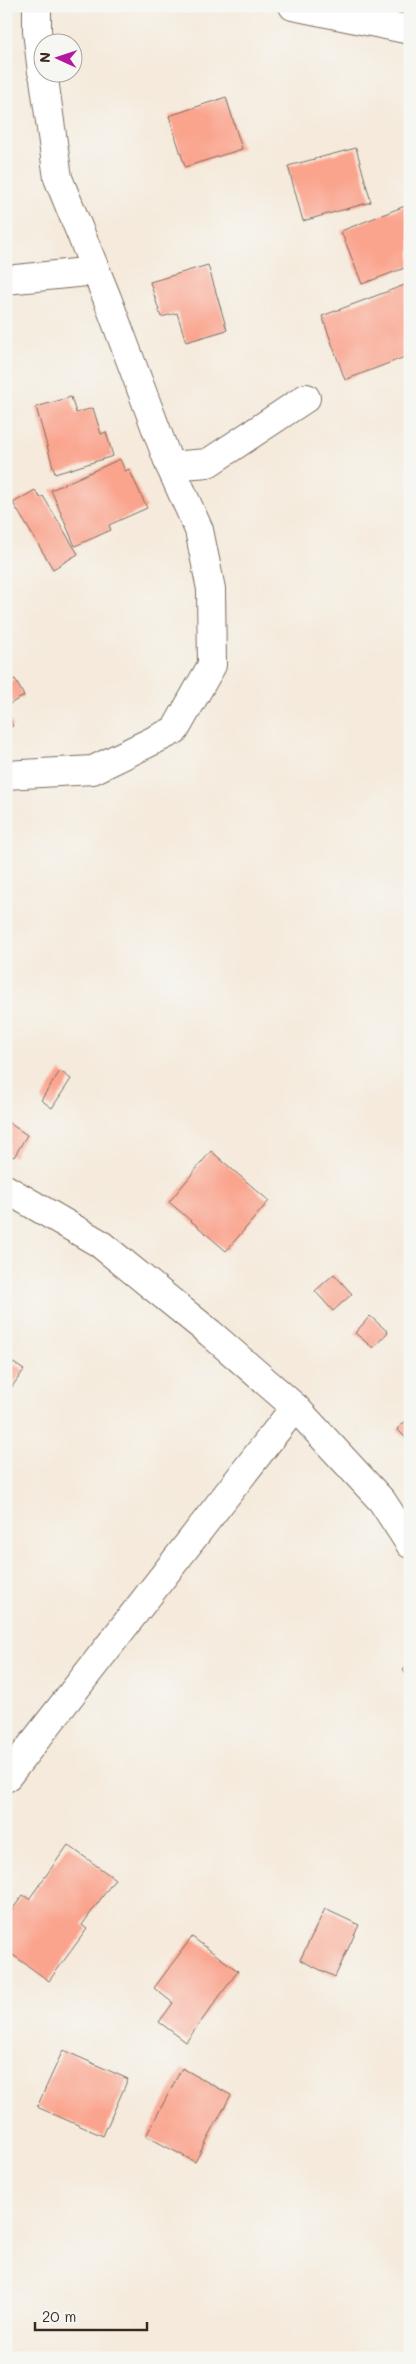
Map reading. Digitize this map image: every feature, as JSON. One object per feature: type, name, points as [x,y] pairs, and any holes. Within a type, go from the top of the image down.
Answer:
[{"type":"street","points":[[37,6],[37,32]]},
{"type":"street","points":[[293,6],[410,30]]},
{"type":"street","points":[[6,775],[93,770],[175,730],[212,665],[211,590],[199,530],[170,466],[96,270],[58,178],[44,82]]},
{"type":"street","points":[[6,280],[96,270]]},
{"type":"street","points":[[170,466],[208,463],[306,398]]},
{"type":"street","points":[[6,1190],[99,1243],[210,1333],[295,1407],[382,1501],[410,1544]]},
{"type":"street","points":[[6,1778],[295,1407]]},
{"type":"building","points":[[226,97],[242,149],[185,167],[169,116]]},
{"type":"building","points":[[356,148],[371,202],[303,221],[288,166]]},
{"type":"building","points":[[410,204],[410,266],[362,284],[341,231]]},
{"type":"building","points":[[208,265],[227,330],[186,342],[177,313],[161,317],[150,282]]},
{"type":"building","points":[[410,283],[410,355],[345,380],[322,316]]},
{"type":"building","points":[[71,397],[76,413],[93,408],[101,434],[106,432],[113,456],[55,474],[36,407]]},
{"type":"building","points":[[120,459],[125,471],[129,469],[147,508],[109,525],[111,530],[75,546],[51,490]]},
{"type":"building","points":[[35,490],[40,498],[43,496],[78,554],[53,569],[13,503]]},
{"type":"building","points":[[15,679],[24,696],[6,706],[6,683]]},
{"type":"building","points":[[6,712],[13,726],[6,729]]},
{"type":"building","points":[[60,1071],[71,1079],[52,1108],[41,1100]]},
{"type":"building","points":[[6,1121],[27,1135],[14,1157],[6,1152]]},
{"type":"building","points":[[211,1151],[269,1201],[226,1251],[169,1202]]},
{"type":"building","points":[[334,1274],[352,1294],[333,1311],[315,1291]]},
{"type":"building","points":[[370,1316],[388,1332],[373,1348],[355,1333]]},
{"type":"building","points":[[6,1358],[24,1370],[6,1395]]},
{"type":"building","points":[[410,1417],[410,1442],[397,1429]]},
{"type":"building","points":[[410,1664],[410,1678],[403,1670]]},
{"type":"building","points":[[68,1845],[115,1879],[82,1925],[87,1929],[49,1981],[6,1950],[6,1918],[23,1895],[29,1899]]},
{"type":"building","points":[[325,1909],[359,1925],[335,1977],[300,1960]]},
{"type":"building","points":[[192,1937],[238,1971],[186,2042],[159,2022],[173,2003],[154,1988]]},
{"type":"building","points":[[63,2050],[128,2079],[103,2136],[37,2107]]},
{"type":"building","points":[[182,2068],[231,2095],[195,2162],[146,2136]]}]
